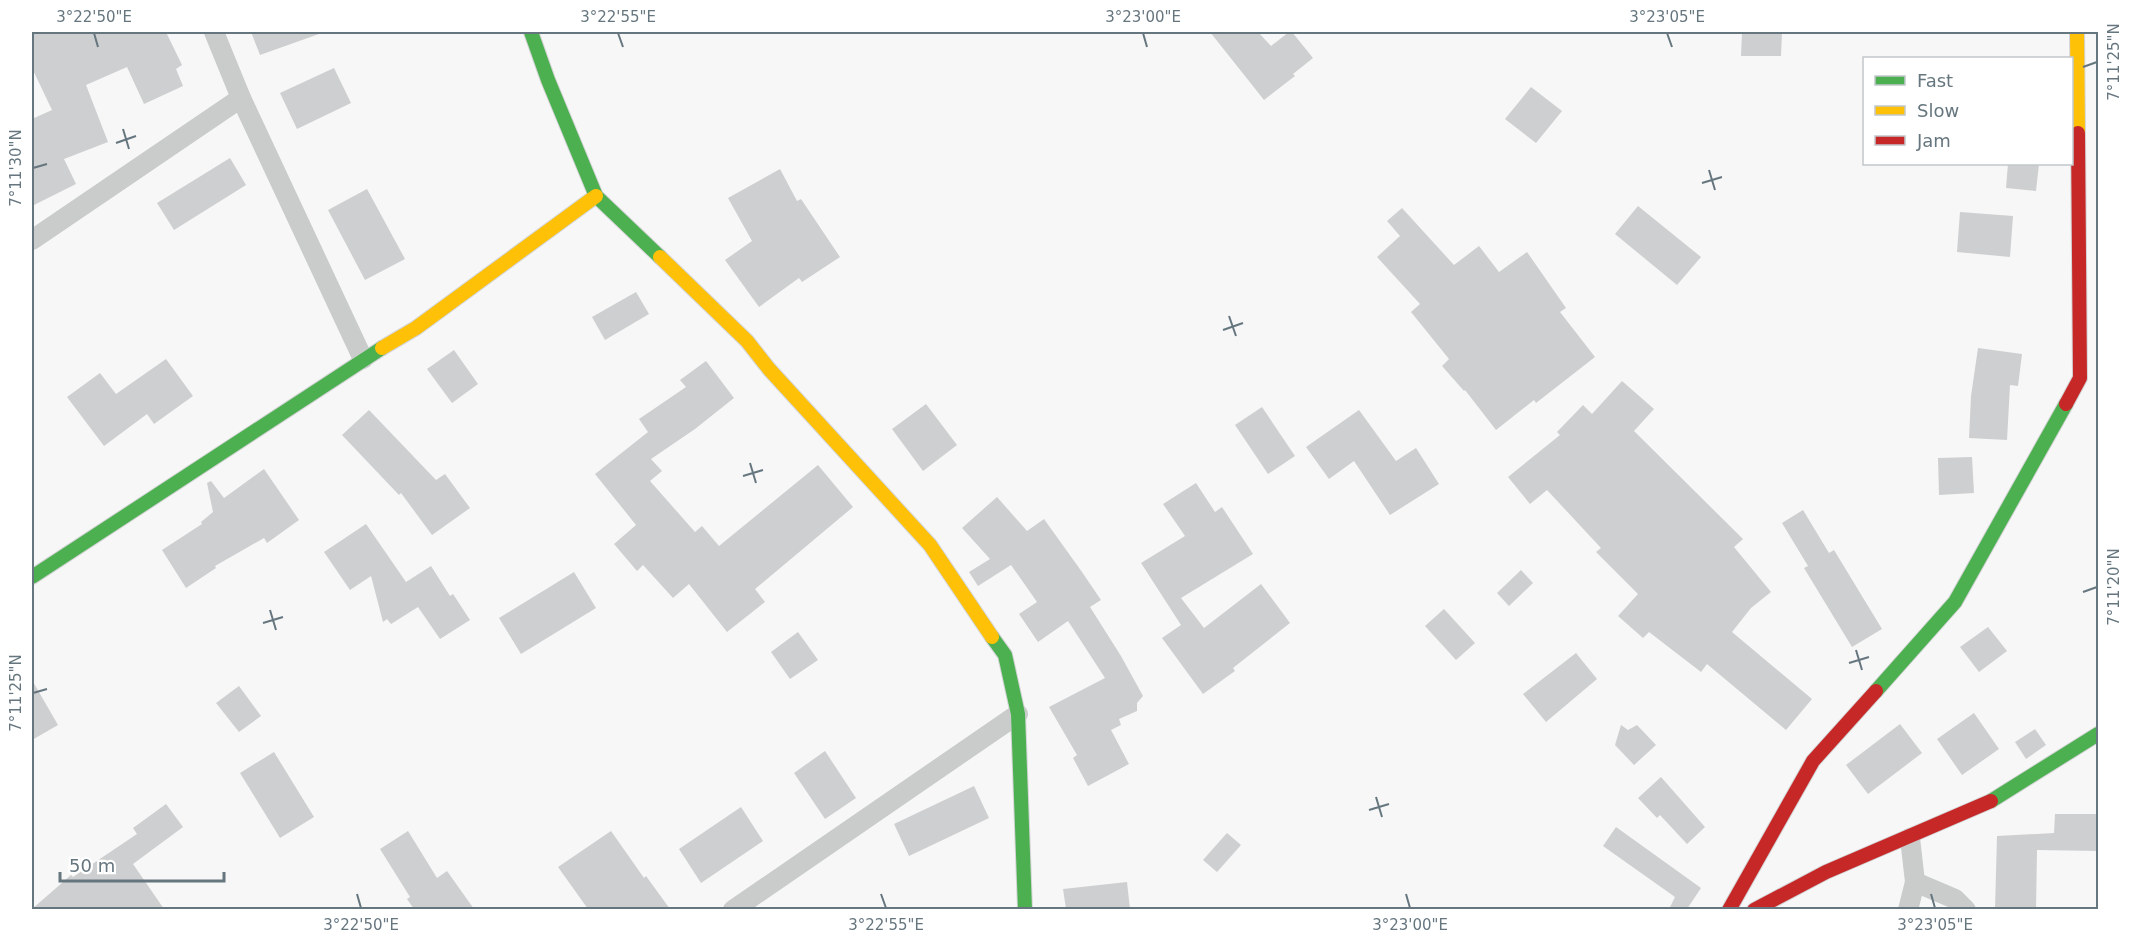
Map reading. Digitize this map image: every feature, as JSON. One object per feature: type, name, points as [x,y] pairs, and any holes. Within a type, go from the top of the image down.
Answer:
[{"type":"street","points":[[214,32],[241,98],[363,358]]},
{"type":"street","points":[[531,32],[548,80],[596,196],[747,341],[769,369],[930,545],[1005,656],[1018,714],[1025,909]]},
{"type":"street","points":[[1729,909],[1813,761],[1955,602],[2080,378],[2077,32]]},
{"type":"street","points":[[32,240],[241,98]]},
{"type":"street","points":[[32,577],[246,438],[363,358],[416,328],[596,196]]},
{"type":"street","points":[[733,909],[1018,714]]},
{"type":"street","points":[[1754,909],[1826,872],[1910,838],[1987,803],[2098,735]]},
{"type":"street","points":[[1908,909],[1915,882],[1910,838]]},
{"type":"street","points":[[1915,882],[1955,899],[1966,909]]},
{"type":"building","points":[[32,32],[166,32],[182,65],[176,69],[183,86],[144,104],[127,67],[86,85],[108,142],[64,159],[76,184],[32,206],[32,119],[52,110],[32,68]]},
{"type":"building","points":[[251,32],[319,32],[319,34],[260,55]]},
{"type":"building","points":[[1210,32],[1258,32],[1271,46],[1292,32],[1313,58],[1293,74],[1295,76],[1264,100]]},
{"type":"building","points":[[1742,32],[1782,32],[1781,56],[1741,56]]},
{"type":"building","points":[[334,68],[351,103],[297,129],[280,93]]},
{"type":"building","points":[[1531,87],[1562,111],[1536,143],[1505,119]]},
{"type":"building","points":[[230,158],[246,185],[174,230],[157,203]]},
{"type":"building","points":[[2008,165],[2039,165],[2036,191],[2006,188]]},
{"type":"building","points":[[780,169],[797,201],[801,199],[840,257],[802,282],[799,278],[759,307],[725,260],[752,241],[728,198]]},
{"type":"building","points":[[367,189],[405,259],[365,280],[328,210]]},
{"type":"building","points":[[1638,206],[1701,257],[1677,285],[1615,234]]},
{"type":"building","points":[[1402,208],[1454,265],[1479,246],[1499,272],[1527,252],[1566,308],[1560,312],[1595,357],[1536,403],[1534,400],[1496,430],[1465,390],[1442,366],[1449,359],[1411,312],[1420,304],[1377,257],[1400,236],[1387,221]]},
{"type":"building","points":[[1960,212],[2013,216],[2010,257],[1957,252]]},
{"type":"building","points":[[636,292],[649,314],[605,340],[592,317]]},
{"type":"building","points":[[1978,348],[2022,354],[2018,386],[2010,385],[2007,440],[1969,438],[1971,396]]},
{"type":"building","points":[[454,350],[478,384],[452,403],[427,369]]},
{"type":"building","points":[[166,359],[193,396],[154,424],[147,414],[104,446],[67,397],[100,373],[116,394]]},
{"type":"building","points":[[706,361],[734,398],[695,429],[651,459],[662,471],[650,481],[695,532],[702,526],[719,546],[818,465],[853,507],[755,589],[765,602],[727,632],[689,584],[673,598],[643,565],[637,571],[614,544],[636,525],[595,474],[648,432],[639,419],[686,387],[680,380]]},
{"type":"building","points":[[1622,381],[1654,409],[1634,431],[1743,539],[1734,547],[1771,592],[1751,608],[1732,632],[1812,699],[1786,730],[1707,664],[1701,672],[1649,632],[1643,638],[1618,616],[1638,594],[1596,552],[1601,548],[1547,490],[1530,504],[1508,477],[1560,435],[1557,432],[1583,405],[1592,414]]},
{"type":"building","points":[[926,404],[957,445],[923,471],[892,429]]},
{"type":"building","points":[[1262,407],[1295,456],[1268,474],[1235,425]]},
{"type":"building","points":[[369,410],[436,480],[445,474],[470,508],[432,535],[401,493],[399,495],[342,435]]},
{"type":"building","points":[[1359,410],[1396,461],[1416,448],[1439,484],[1390,515],[1354,461],[1329,479],[1306,447]]},
{"type":"building","points":[[1972,457],[1974,493],[1939,495],[1938,458]]},
{"type":"building","points":[[264,469],[299,520],[267,543],[264,538],[215,566],[216,568],[186,588],[162,550],[202,524],[201,522],[213,512],[207,483],[211,481],[224,498]]},
{"type":"building","points":[[1196,483],[1215,512],[1222,507],[1253,554],[1181,598],[1204,628],[1261,584],[1290,623],[1233,668],[1235,671],[1203,694],[1162,638],[1181,625],[1141,563],[1185,536],[1163,504]]},
{"type":"building","points":[[997,497],[1027,531],[1044,519],[1101,600],[1090,607],[1143,696],[1137,703],[1137,711],[1119,719],[1121,725],[1111,730],[1129,764],[1088,786],[1073,758],[1077,755],[1049,707],[1105,678],[1068,621],[1038,642],[1019,614],[1037,602],[1011,565],[978,586],[969,572],[990,559],[962,528]]},
{"type":"building","points":[[1803,510],[1829,553],[1834,550],[1882,629],[1852,647],[1804,568],[1808,566],[1782,523]]},
{"type":"building","points":[[366,524],[406,582],[431,566],[450,596],[453,594],[470,620],[440,639],[418,607],[391,624],[387,619],[383,622],[371,576],[350,590],[324,552]]},
{"type":"building","points":[[1521,570],[1533,583],[1509,606],[1497,593]]},
{"type":"building","points":[[574,572],[596,608],[521,654],[499,618]]},
{"type":"building","points":[[1444,609],[1475,643],[1456,660],[1425,626]]},
{"type":"building","points":[[1988,627],[2007,651],[1979,672],[1960,647]]},
{"type":"building","points":[[798,632],[818,660],[790,679],[771,652]]},
{"type":"building","points":[[1576,653],[1597,679],[1546,722],[1523,694]]},
{"type":"building","points":[[32,680],[58,725],[32,740]]},
{"type":"building","points":[[239,686],[261,716],[239,732],[216,703]]},
{"type":"building","points":[[1974,713],[1999,749],[1962,775],[1937,739]]},
{"type":"building","points":[[1900,724],[1922,753],[1868,794],[1846,765]]},
{"type":"building","points":[[1621,725],[1628,730],[1637,725],[1656,745],[1634,765],[1615,745]]},
{"type":"building","points":[[2035,729],[2046,745],[2026,759],[2015,742]]},
{"type":"building","points":[[825,751],[856,798],[825,819],[794,773]]},
{"type":"building","points":[[274,752],[314,817],[280,838],[240,773]]},
{"type":"building","points":[[1661,777],[1705,827],[1687,844],[1660,815],[1657,818],[1638,798]]},
{"type":"building","points":[[974,786],[989,818],[909,856],[894,824]]},
{"type":"building","points":[[166,804],[183,827],[133,864],[164,909],[32,909],[71,875],[73,877],[137,834],[133,828]]},
{"type":"building","points":[[741,807],[763,841],[701,883],[679,849]]},
{"type":"building","points":[[2055,814],[2098,814],[2098,851],[2037,850],[2036,909],[1995,909],[1997,836],[2054,833]]},
{"type":"building","points":[[1616,827],[1701,888],[1687,909],[1669,909],[1675,897],[1603,846]]},
{"type":"building","points":[[408,831],[437,878],[447,871],[474,909],[414,909],[407,899],[410,897],[380,849]]},
{"type":"building","points":[[611,831],[644,878],[646,876],[670,909],[588,909],[558,867]]},
{"type":"building","points":[[1227,833],[1241,845],[1217,872],[1203,860]]},
{"type":"building","points":[[1127,882],[1130,909],[1066,909],[1063,889]]},
{"type":"traffic: fast","points":[[531,32],[548,80],[596,196],[660,257]]},
{"type":"traffic: fast","points":[[32,577],[382,348]]},
{"type":"traffic: fast","points":[[1876,691],[1955,602],[2066,404]]},
{"type":"traffic: fast","points":[[992,637],[1005,655],[1018,714],[1025,910]]},
{"type":"traffic: fast","points":[[1991,801],[2098,734]]},
{"type":"traffic: slow","points":[[2077,32],[2078,133]]},
{"type":"traffic: slow","points":[[382,348],[416,328],[596,196]]},
{"type":"traffic: slow","points":[[660,257],[747,341],[769,369],[930,545],[992,637]]},
{"type":"traffic: jam","points":[[2066,404],[2080,378],[2078,133]]},
{"type":"traffic: jam","points":[[1729,910],[1813,761],[1876,691]]},
{"type":"traffic: jam","points":[[1754,910],[1826,872],[1991,801]]}]
